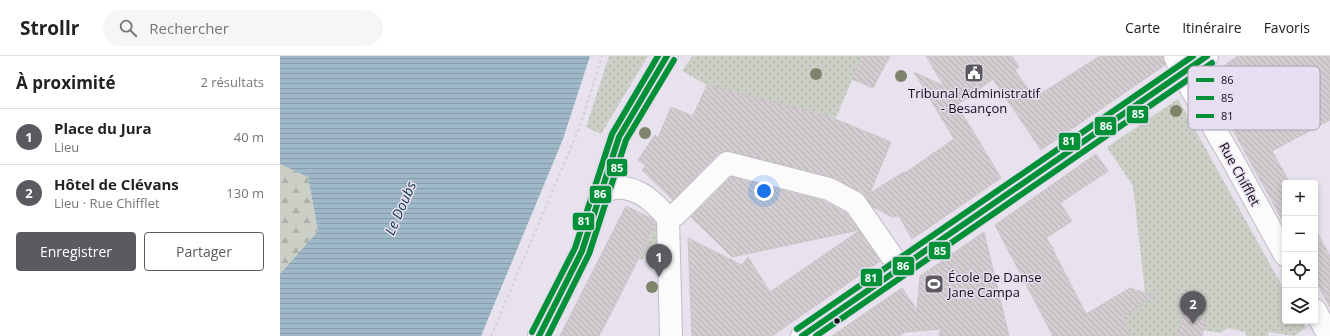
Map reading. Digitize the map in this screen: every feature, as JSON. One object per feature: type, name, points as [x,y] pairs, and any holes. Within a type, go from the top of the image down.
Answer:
[{"type":"main road","points":[[539,336],[582,251],[619,137],[667,56]]},
{"type":"main road","points":[[802,336],[900,268],[1179,64],[1207,56]]},
{"type":"main road","name":"Rue Chifflet","points":[[1179,64],[1188,80]]},
{"type":"main road","name":"Rue Chifflet","points":[[1216,130],[1283,252]]},
{"type":"main road","points":[[668,218],[675,214],[727,163],[829,189],[855,203],[900,268]]},
{"type":"main road","points":[[600,193],[616,188],[628,189],[646,196],[668,218],[671,336]]},
{"type":"main road","points":[[1318,316],[1329,336]]},
{"type":"path","points":[[491,336],[580,126],[602,56]]},
{"type":"green space","points":[[609,56],[648,56],[601,134],[586,127]]},
{"type":"green space","points":[[692,56],[862,56],[836,118],[707,85],[682,71]]},
{"type":"green space","points":[[1178,99],[1188,117],[1188,130],[1195,130],[1282,286],[1282,324],[1304,324],[1306,328],[1294,336],[1269,332],[1268,336],[1247,336],[1245,332],[1228,328],[1221,333],[1203,330],[1205,320],[1183,314],[1178,336],[1131,336],[1122,317],[1146,301],[1133,186],[1107,147]]},
{"type":"green space","points":[[280,164],[308,177],[318,231],[280,274]]},
{"type":"green space","points":[[658,221],[662,258],[647,250],[642,260],[639,259]]},
{"type":"water","name":"Le Doubs","points":[[280,56],[590,56],[563,139],[481,336],[280,336],[280,274],[318,231],[308,177],[280,164]]},
{"type":"building","points":[[862,56],[890,56],[873,88],[852,79]]},
{"type":"building","points":[[926,56],[1012,56],[1019,67],[1015,70],[1034,98],[1100,56],[1163,56],[1165,65],[1041,150],[993,79],[957,105],[1001,178],[912,239],[899,216],[892,217],[873,207],[861,192],[832,177],[730,151],[724,151],[718,154],[673,200],[642,170],[646,166],[638,160],[655,135],[658,138],[671,107],[693,116],[707,85],[828,116],[891,142],[870,193],[904,172],[905,173],[954,139],[914,72],[944,86]]},
{"type":"building","points":[[1238,56],[1330,56],[1330,120],[1320,125],[1320,66],[1224,66]]},
{"type":"building","points":[[1233,130],[1311,130],[1272,151],[1288,180],[1282,180],[1282,220]]},
{"type":"building","points":[[1096,154],[1108,171],[1060,203],[1072,221],[1046,238],[1054,249],[1053,250],[1086,314],[1130,288],[1154,296],[1122,317],[1131,336],[1053,336],[995,225]]},
{"type":"building","points":[[731,177],[824,201],[846,213],[859,230],[732,257],[691,217]]},
{"type":"building","points":[[626,206],[652,219],[656,224],[613,309],[599,336],[560,336]]},
{"type":"building","points":[[859,231],[880,261],[772,336],[692,336],[688,238],[742,265],[748,257],[770,292]]},
{"type":"building","points":[[984,232],[1009,336],[939,336],[941,329],[905,332],[899,336],[832,336],[902,288],[917,310],[920,276]]},
{"type":"building","points":[[1318,234],[1330,256],[1330,307],[1318,285]]},
{"type":"building","points":[[1183,314],[1205,320],[1202,336],[1178,336]]},
{"type":"transit line","name":"81","points":[[532,332],[575,248],[612,134],[658,56]]},
{"type":"transit line","name":"86","points":[[539,336],[582,251],[619,137],[667,56]]},
{"type":"transit line","name":"81","points":[[797,329],[1193,56]]},
{"type":"transit line","name":"86","points":[[1193,66],[1207,56]]},
{"type":"transit line","name":"85","points":[[548,336],[589,254],[626,140],[674,60]]},
{"type":"transit line","name":"85","points":[[1208,66],[1212,63]]},
{"type":"transit line","name":"86","points":[[802,336],[1188,69]]},
{"type":"transit line","name":"85","points":[[816,336],[1188,80]]},
{"type":"place","name":"Tribunal Administratif - Besançon","points":[[974,73]]},
{"type":"place","name":"Place du Jura","points":[[659,277]]},
{"type":"place","name":"École De Danse Jane Campa","points":[[934,284]]},
{"type":"place","name":"Hôtel de Clévans","points":[[1193,324]]}]
